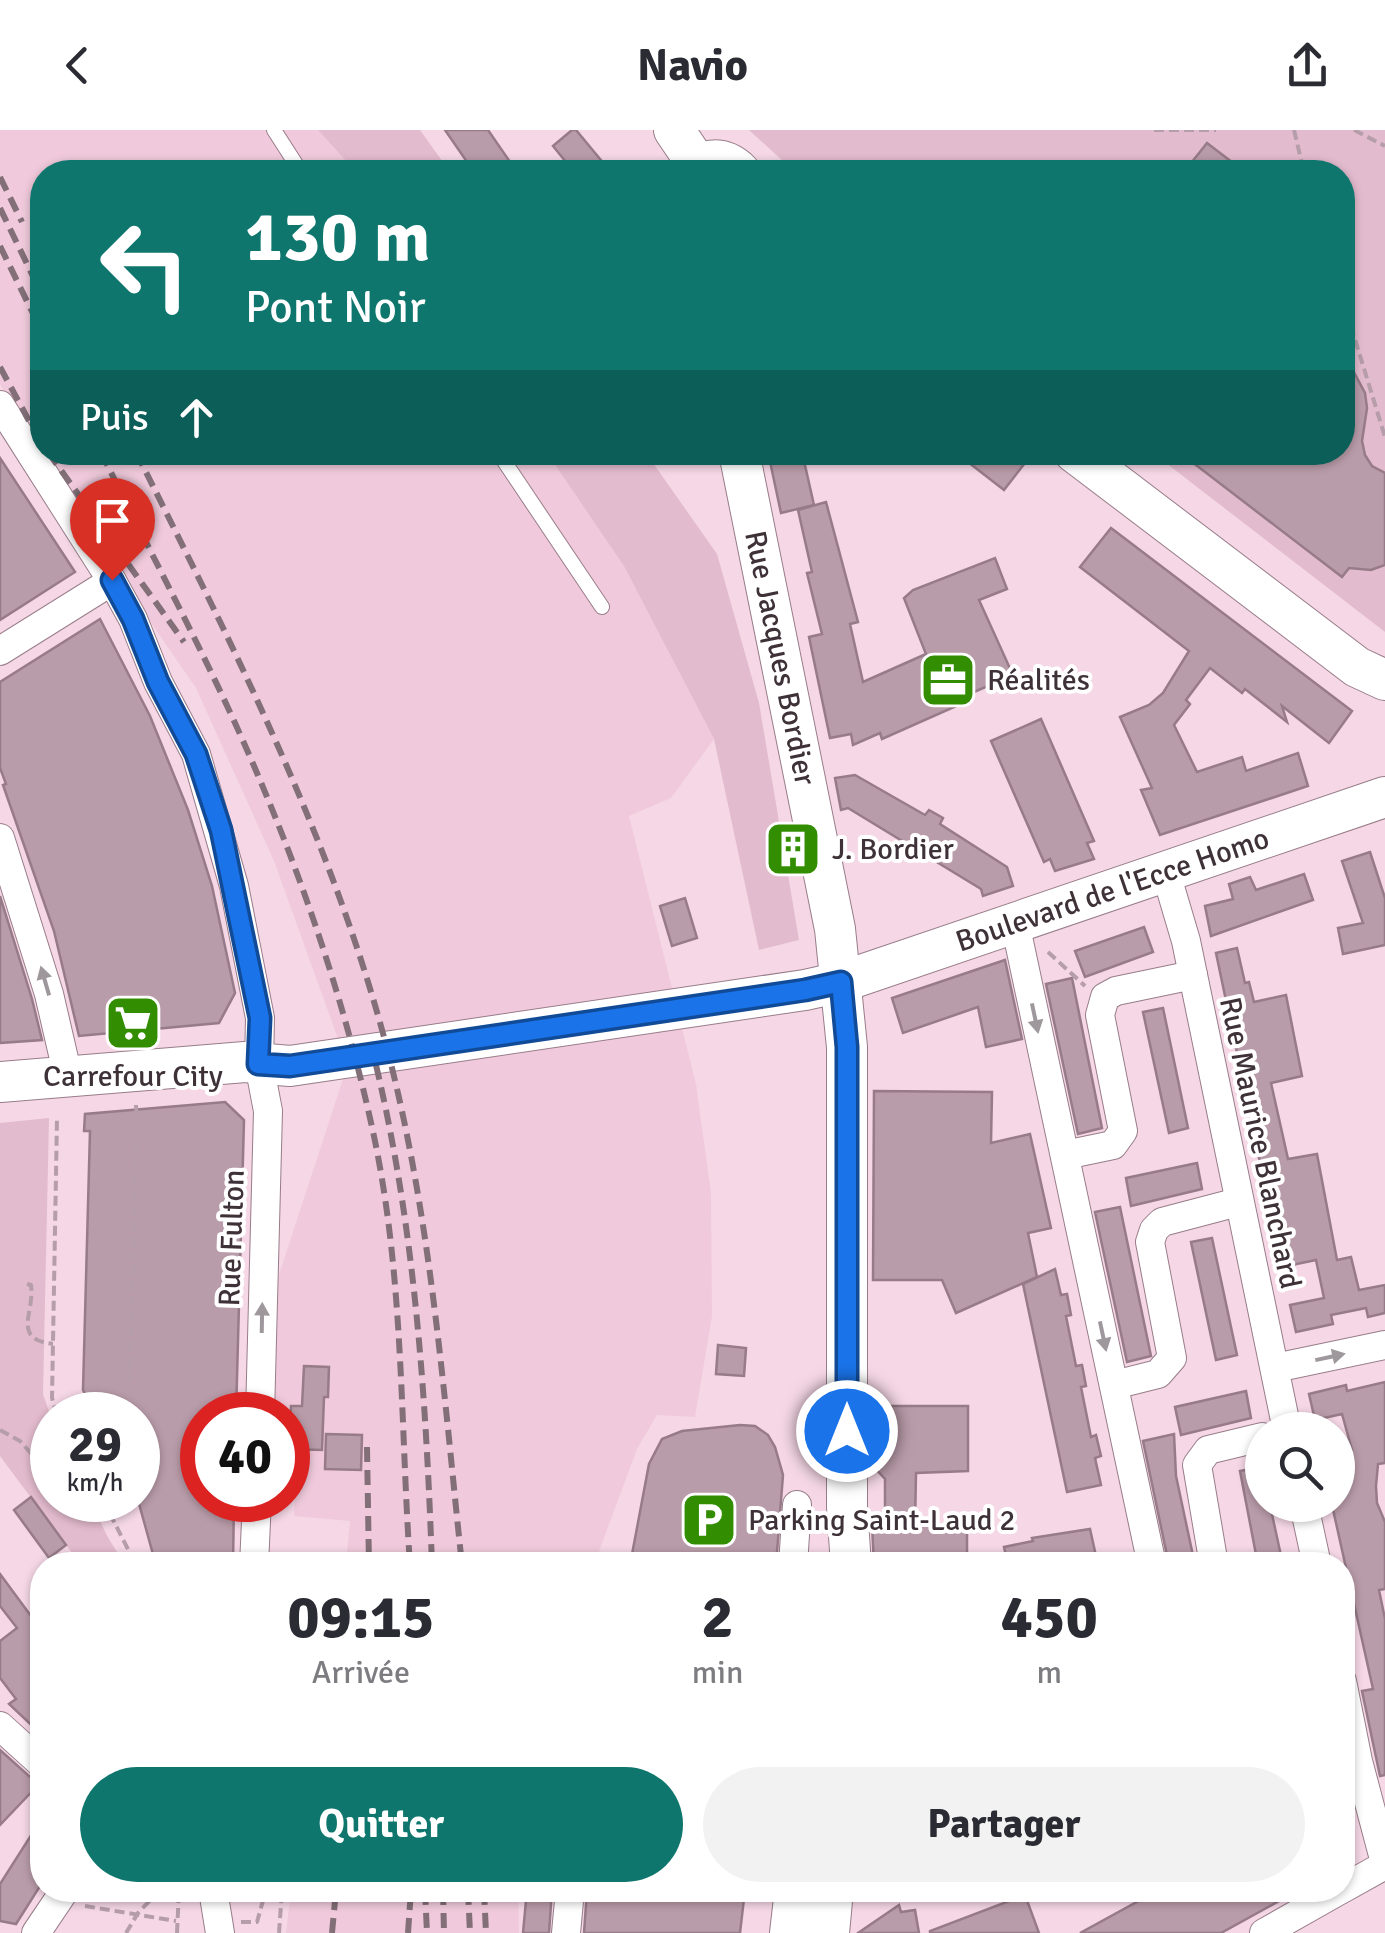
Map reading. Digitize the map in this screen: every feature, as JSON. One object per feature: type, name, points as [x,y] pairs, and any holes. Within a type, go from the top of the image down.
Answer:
[{"type":"street","points":[[674,130],[689,160]]},
{"type":"street","name":"Rue Fulton","points":[[0,405],[30,452]]},
{"type":"street","name":"Rue Fulton","points":[[38,465],[133,619],[158,682],[196,754],[221,830],[260,1018],[258,1064],[268,1111],[261,1392]]},
{"type":"street","name":"Rue Jacques Bordier","points":[[742,465],[831,912],[841,982],[847,1047],[847,1507]]},
{"type":"street","points":[[1091,465],[1371,673],[1385,703]]},
{"type":"street","points":[[0,651],[112,580]]},
{"type":"street","name":"Boulevard de l'Ecce Homo","points":[[0,1082],[245,1062],[290,1066],[805,990],[1027,934],[1165,870],[1385,797]]},
{"type":"street","points":[[0,838],[49,994],[68,1076]]},
{"type":"street","name":"Rue Maurice Blanchard","points":[[1165,870],[1193,975],[1284,1412]]},
{"type":"street","points":[[1027,934],[1064,1154],[1149,1552]]},
{"type":"street","points":[[1064,1154],[1113,1145],[1123,1131],[1100,1016],[1102,1003],[1116,991],[1193,975]]},
{"type":"street","points":[[1114,1385],[1158,1374],[1172,1358],[1150,1242],[1154,1230],[1162,1222],[1238,1202]]},
{"type":"street","points":[[1275,1368],[1385,1345]]},
{"type":"street","points":[[1212,1552],[1197,1466],[1208,1450],[1245,1442]]},
{"type":"street","points":[[795,1552],[797,1506]]},
{"type":"street","points":[[839,1552],[847,1507]]},
{"type":"street","points":[[847,1507],[850,1552]]},
{"type":"street","points":[[255,1552],[256,1522]]},
{"type":"street","points":[[1308,1522],[1314,1552]]},
{"type":"street","points":[[0,1726],[30,1753]]},
{"type":"street","points":[[1355,1777],[1385,1864],[1355,1881]]},
{"type":"street","points":[[36,1933],[71,1902]]},
{"type":"street","points":[[218,1902],[228,1927]]},
{"type":"street","points":[[566,1933],[569,1902]]},
{"type":"street","points":[[790,1933],[794,1902]]},
{"type":"street","points":[[829,1933],[832,1902]]},
{"type":"street","points":[[1264,1933],[1318,1902]]},
{"type":"lane","points":[[274,130],[293,160]]},
{"type":"lane","points":[[507,465],[602,608]]},
{"type":"path","points":[[1154,130],[1216,130]]},
{"type":"path","points":[[1294,130],[1301,160]]},
{"type":"path","points":[[1354,130],[1385,146]]},
{"type":"path","points":[[1355,340],[1385,436]]},
{"type":"path","points":[[1027,934],[1092,992]]},
{"type":"path","points":[[136,1105],[136,1122]]},
{"type":"path","points":[[52,1392],[57,1118]]},
{"type":"path","points":[[130,1381],[136,1142]]},
{"type":"path","points":[[27,1284],[32,1294],[29,1334],[39,1343],[53,1344]]},
{"type":"path","points":[[0,1430],[20,1440],[30,1452]]},
{"type":"path","points":[[114,1522],[129,1552]]},
{"type":"path","points":[[92,1902],[176,1922]]},
{"type":"path","points":[[126,1933],[149,1902]]},
{"type":"path","points":[[177,1933],[178,1902]]},
{"type":"path","points":[[228,1927],[258,1922],[263,1902]]},
{"type":"path","points":[[279,1933],[281,1902]]},
{"type":"shaded area","points":[[0,130],[318,130],[345,160],[30,160],[30,435],[0,384]]},
{"type":"shaded area","points":[[318,130],[420,130],[441,160],[345,160]]},
{"type":"shaded area","points":[[749,130],[1385,130],[1385,632],[1169,465],[1355,465],[1355,160],[782,160]]},
{"type":"shaded area","points":[[48,465],[555,465],[624,565],[714,739],[671,798],[629,816],[696,1084],[711,1193],[712,1316],[695,1417],[657,1415],[637,1449],[599,1552],[347,1552],[350,1521],[310,1517],[310,1392],[271,1392],[273,1293],[344,1076],[337,1036],[274,861],[196,688],[80,520]]},
{"type":"shaded area","points":[[555,465],[654,465],[717,554],[759,703],[799,940],[759,950],[714,739],[624,566]]},
{"type":"shaded area","points":[[49,1118],[43,1392],[30,1392],[30,1496],[0,1456],[0,1123]]},
{"type":"shaded area","points":[[49,1522],[101,1522],[118,1552],[71,1552]]},
{"type":"shaded area","points":[[290,1902],[518,1902],[519,1933],[286,1933]]},
{"type":"building","points":[[445,130],[488,130],[509,160],[466,160]]},
{"type":"building","points":[[576,130],[601,160],[564,160],[553,146]]},
{"type":"building","points":[[1207,143],[1229,160],[1194,160]]},
{"type":"building","points":[[1355,374],[1365,393],[1367,408],[1362,441],[1365,455],[1372,466],[1385,473],[1385,565],[1371,570],[1349,568],[1342,577],[1196,465],[1355,465]]},
{"type":"building","points":[[0,458],[75,572],[0,620]]},
{"type":"building","points":[[771,465],[805,465],[814,505],[781,513]]},
{"type":"building","points":[[972,465],[1023,465],[1004,490]]},
{"type":"building","points":[[826,502],[858,622],[850,624],[863,682],[926,654],[904,598],[913,590],[995,558],[1007,589],[979,600],[1013,675],[967,695],[970,700],[882,739],[880,733],[853,745],[851,734],[830,738],[809,637],[822,634],[807,573],[812,572],[798,510]]},
{"type":"building","points":[[1111,528],[1352,711],[1329,743],[1282,706],[1287,722],[1210,668],[1186,700],[1190,704],[1174,725],[1197,772],[1242,757],[1246,771],[1298,753],[1308,786],[1160,835],[1141,790],[1152,788],[1120,717],[1149,705],[1163,693],[1189,651],[1080,567]]},
{"type":"building","points":[[100,619],[150,716],[188,810],[212,886],[235,993],[219,1023],[79,1036],[54,931],[3,785],[6,784],[0,768],[0,682]]},
{"type":"building","points":[[1041,719],[1094,841],[1087,843],[1094,859],[1055,871],[1050,859],[1044,862],[991,741]]},
{"type":"building","points":[[855,775],[925,815],[929,810],[943,818],[940,824],[1007,867],[1013,886],[983,896],[981,889],[848,808],[841,810],[835,778]]},
{"type":"building","points":[[1370,852],[1385,898],[1385,945],[1343,954],[1338,928],[1363,923],[1342,861]]},
{"type":"building","points":[[1304,874],[1313,900],[1211,936],[1205,906],[1233,899],[1229,884],[1250,877],[1256,890]]},
{"type":"building","points":[[0,896],[32,999],[42,1040],[0,1043]]},
{"type":"building","points":[[685,898],[697,938],[672,946],[660,906]]},
{"type":"building","points":[[1144,927],[1153,952],[1085,977],[1075,951]]},
{"type":"building","points":[[1237,948],[1254,1002],[1286,995],[1302,1076],[1271,1083],[1288,1159],[1317,1154],[1337,1260],[1351,1257],[1359,1290],[1385,1285],[1385,1313],[1368,1317],[1366,1308],[1331,1315],[1333,1324],[1296,1332],[1290,1305],[1324,1298],[1316,1260],[1282,1267],[1216,953]]},
{"type":"building","points":[[1005,960],[1022,1039],[986,1047],[978,1007],[903,1033],[892,998]]},
{"type":"building","points":[[1072,978],[1102,1128],[1078,1134],[1046,984]]},
{"type":"building","points":[[1163,1008],[1188,1128],[1169,1133],[1143,1012]]},
{"type":"building","points":[[874,1091],[992,1092],[991,1143],[1030,1134],[1051,1228],[1028,1233],[1037,1277],[956,1313],[942,1280],[873,1280]]},
{"type":"building","points":[[225,1102],[244,1120],[237,1392],[180,1392],[180,1522],[234,1522],[233,1552],[152,1552],[144,1522],[160,1522],[160,1392],[83,1390],[90,1131],[84,1131],[85,1114]]},
{"type":"building","points":[[1197,1163],[1202,1189],[1131,1206],[1126,1178]]},
{"type":"building","points":[[1120,1207],[1151,1356],[1127,1362],[1095,1212]]},
{"type":"building","points":[[1212,1238],[1237,1355],[1216,1360],[1191,1242]]},
{"type":"building","points":[[1055,1269],[1061,1295],[1067,1294],[1071,1315],[1066,1316],[1076,1366],[1082,1365],[1086,1386],[1081,1387],[1091,1437],[1096,1435],[1101,1456],[1095,1458],[1101,1485],[1067,1492],[1023,1284]]},
{"type":"building","points":[[718,1345],[746,1348],[744,1376],[716,1374]]},
{"type":"building","points":[[304,1366],[329,1367],[322,1450],[310,1450],[310,1392],[303,1392]]},
{"type":"building","points":[[1385,1382],[1385,1463],[1378,1464],[1376,1486],[1377,1503],[1385,1522],[1385,1589],[1379,1590],[1385,1619],[1385,1775],[1380,1776],[1362,1691],[1373,1689],[1355,1608],[1355,1552],[1342,1552],[1336,1522],[1355,1522],[1355,1412],[1313,1412],[1309,1394],[1346,1385],[1347,1391]]},
{"type":"building","points":[[1246,1391],[1250,1412],[1245,1412],[1245,1419],[1181,1435],[1175,1407]]},
{"type":"building","points":[[872,1406],[968,1406],[968,1471],[916,1473],[915,1525],[967,1526],[967,1552],[873,1552],[872,1525],[885,1525],[885,1479],[873,1466]]},
{"type":"building","name":"Parking Saint-Laud 2","points":[[740,1425],[755,1426],[768,1435],[783,1475],[777,1552],[632,1552],[649,1464],[662,1439],[682,1431]]},
{"type":"building","points":[[326,1434],[362,1435],[361,1470],[325,1469]]},
{"type":"building","points":[[1174,1434],[1176,1476],[1192,1552],[1166,1552],[1143,1441]]},
{"type":"building","points":[[1245,1470],[1245,1497],[1240,1471]]},
{"type":"building","points":[[30,1498],[30,1522],[49,1522],[66,1545],[57,1552],[45,1552],[14,1510]]},
{"type":"building","points":[[1250,1522],[1274,1522],[1280,1552],[1256,1552]]},
{"type":"building","points":[[1090,1529],[1095,1552],[1005,1552],[1004,1547],[1033,1541],[1032,1538]]},
{"type":"building","points":[[0,1574],[30,1615],[30,1724],[9,1704],[16,1699],[0,1678],[0,1641],[17,1628],[0,1606]]},
{"type":"building","points":[[0,1750],[30,1777],[30,1794],[0,1825]]},
{"type":"building","points":[[30,1837],[30,1902],[16,1924],[0,1921],[0,1884]]},
{"type":"building","points":[[526,1902],[551,1902],[549,1933],[523,1933]]},
{"type":"building","points":[[586,1902],[744,1902],[740,1933],[584,1933]]},
{"type":"building","points":[[1007,1902],[1028,1902],[1039,1933],[930,1933]]},
{"type":"building","points":[[1137,1902],[1277,1902],[1221,1933],[1080,1933]]},
{"type":"building","points":[[899,1905],[901,1912],[915,1910],[919,1933],[858,1933]]},
{"type":"railway","points":[[0,177],[22,222]]},
{"type":"railway","points":[[0,208],[30,270]]},
{"type":"railway","points":[[0,246],[30,307]]},
{"type":"railway","points":[[0,367],[30,423]]},
{"type":"railway","points":[[57,465],[184,642]]},
{"type":"railway","points":[[108,465],[257,773],[308,903],[350,1036],[372,1127],[390,1236],[409,1552]]},
{"type":"railway","points":[[142,465],[280,752],[313,828],[369,984],[391,1064],[417,1188],[435,1313],[461,1552]]},
{"type":"railway","points":[[376,1065],[409,1251],[426,1439],[431,1552]]},
{"type":"railway","points":[[367,1447],[369,1552]]},
{"type":"railway","points":[[332,1933],[335,1902]]},
{"type":"railway","points":[[408,1933],[410,1902]]},
{"type":"railway","points":[[426,1902],[427,1933]]},
{"type":"railway","points":[[443,1902],[444,1933]]},
{"type":"railway","points":[[469,1902],[470,1933]]},
{"type":"railway","points":[[485,1902],[486,1933]]},
{"type":"place","name":"Réalités","points":[[948,680]]},
{"type":"place","name":"J. Bordier","points":[[793,849]]},
{"type":"place","name":"Carrefour City","points":[[133,1023]]},
{"type":"place","name":"Parking Saint-Laud 2","points":[[709,1520]]},
{"type":"route","points":[[112,580],[196,754],[221,830],[260,1018],[258,1064],[290,1066],[841,982],[847,1047],[847,1431]]}]
